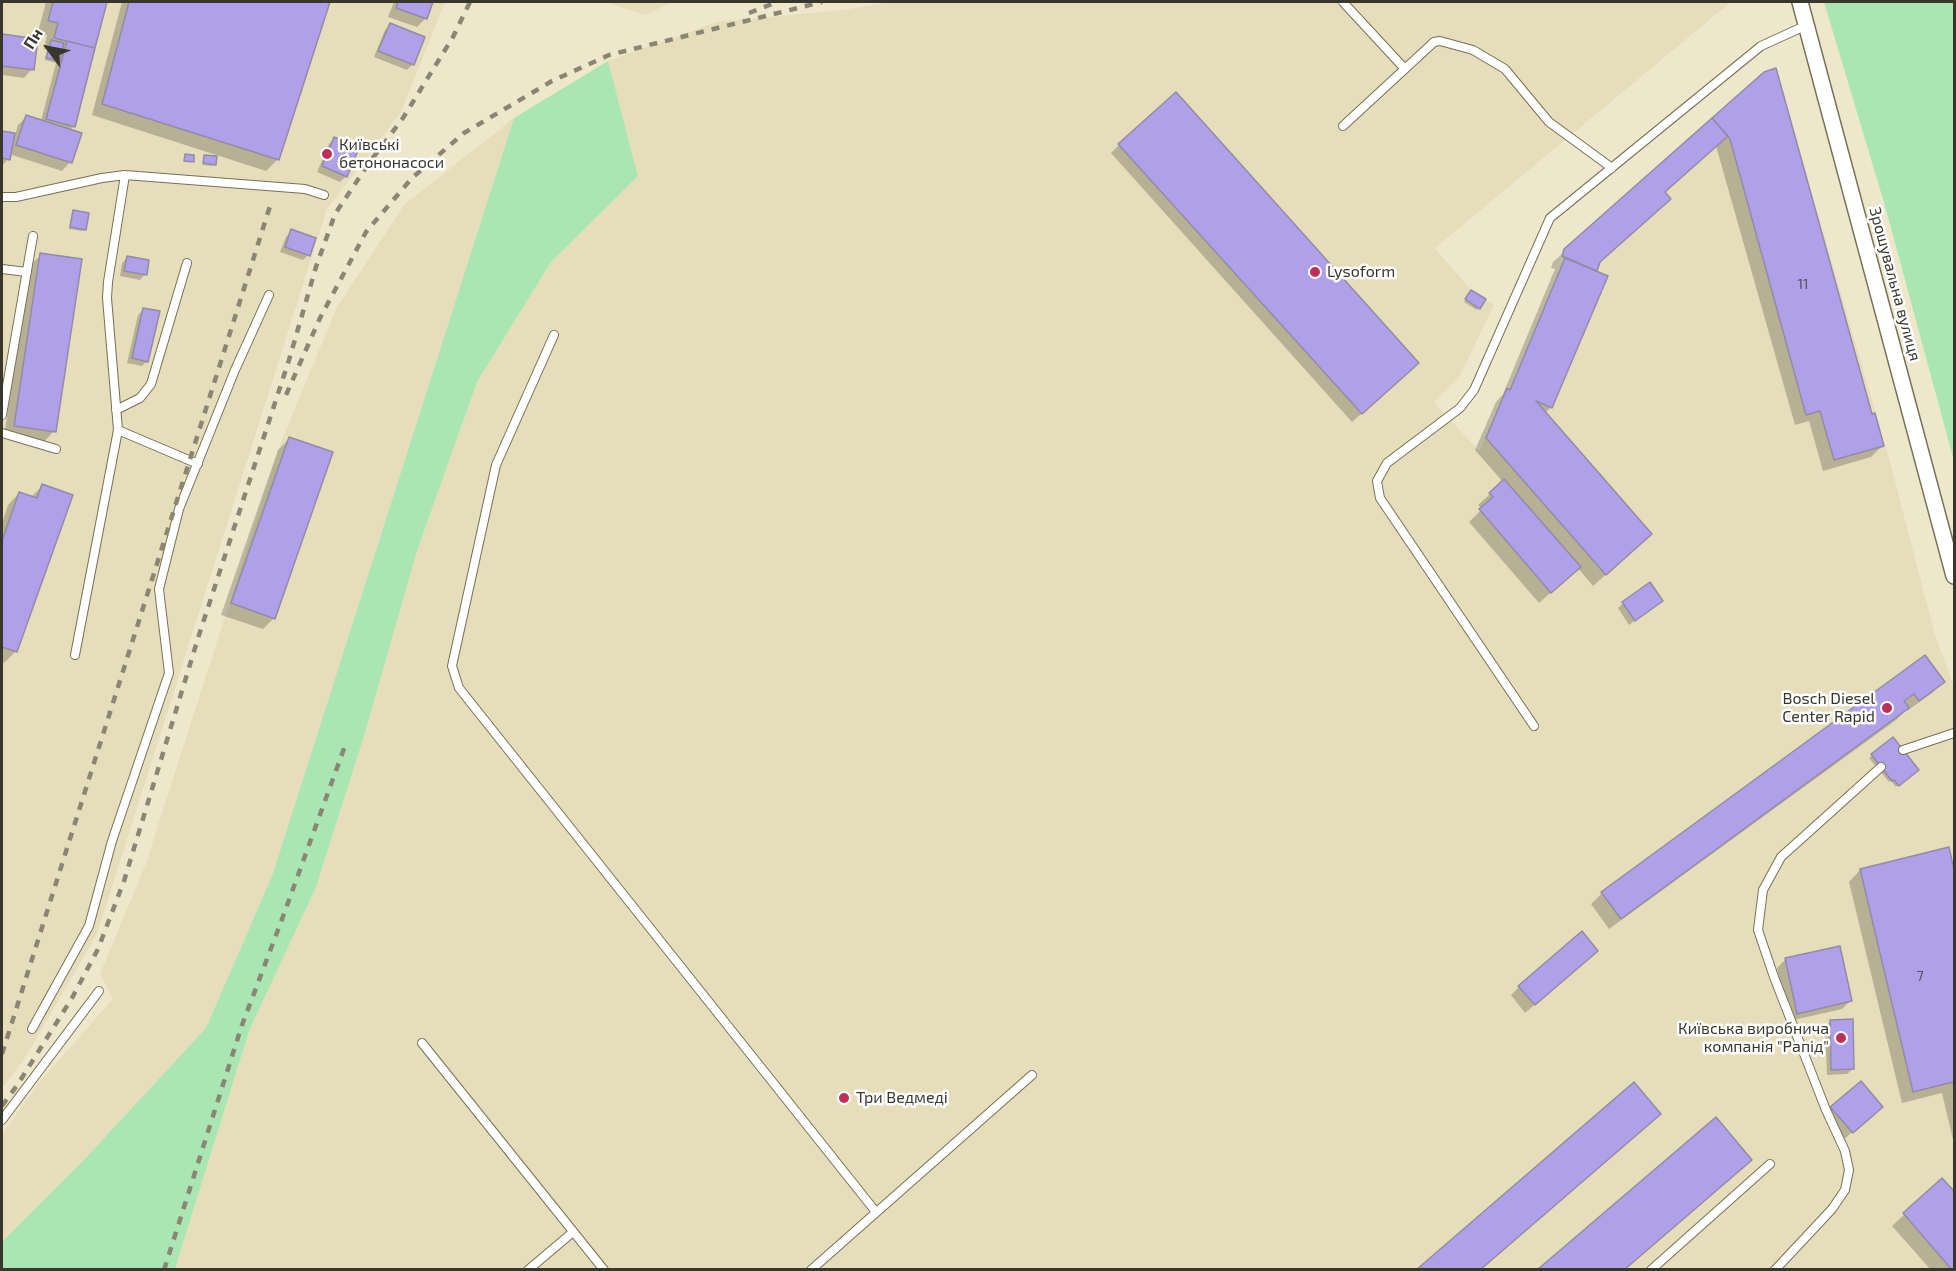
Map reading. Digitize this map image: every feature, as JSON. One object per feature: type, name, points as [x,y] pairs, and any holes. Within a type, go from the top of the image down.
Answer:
[{"type":"street","name":"Зрошувальна вулиця","points":[[1800,2],[1954,576]]},
{"type":"lane","points":[[1343,2],[1405,69]]},
{"type":"lane","points":[[1534,726],[1380,498],[1377,481],[1387,463],[1460,408],[1474,390],[1550,218],[1761,46],[1807,25]]},
{"type":"lane","points":[[1343,126],[1437,41],[1473,50],[1505,69],[1549,122],[1612,168]]},
{"type":"lane","points":[[75,654],[118,430],[107,298],[125,175]]},
{"type":"lane","points":[[2,198],[125,175],[305,189],[324,195]]},
{"type":"lane","points":[[2,415],[4,383],[33,236]]},
{"type":"lane","points":[[116,410],[140,398],[152,384],[187,263]]},
{"type":"lane","points":[[2,269],[27,272]]},
{"type":"lane","points":[[32,1029],[89,926],[112,841],[169,673],[159,589],[179,509],[235,370],[269,295]]},
{"type":"lane","points":[[554,335],[496,465],[452,666],[454,677],[459,688],[876,1212]]},
{"type":"lane","points":[[118,430],[198,464]]},
{"type":"lane","points":[[2,433],[56,449]]},
{"type":"lane","points":[[1903,750],[1954,733]]},
{"type":"lane","points":[[1775,1269],[1832,1209],[1845,1190],[1849,1170],[1845,1151],[1826,1110],[1758,930],[1763,890],[1781,857],[1881,767]]},
{"type":"lane","points":[[2,1120],[99,991]]},
{"type":"lane","points":[[422,1043],[604,1269]]},
{"type":"lane","points":[[811,1269],[1032,1074]]},
{"type":"lane","points":[[1651,1269],[1770,1164]]},
{"type":"lane","points":[[528,1269],[573,1232]]},
{"type":"shaded area","points":[[2,2],[445,2],[401,112],[327,209],[97,934],[25,1058],[2,1088]]},
{"type":"shaded area","points":[[604,2],[672,2],[645,15]]},
{"type":"shaded area","points":[[891,2],[1731,2],[1435,248],[1471,290],[1494,305],[1460,376],[1434,402],[1479,451],[1507,388],[1510,390],[1565,258],[1562,256],[1564,249],[1764,72],[1776,68],[1891,466],[1935,635],[1954,687],[1954,1269],[175,1270],[249,1031],[316,887],[364,736],[417,551],[477,382],[551,262],[638,176],[608,61],[717,22],[843,10]]},
{"type":"shaded area","points":[[514,118],[272,876],[206,1028],[81,1163],[2,1242],[2,1134],[37,1085],[113,999],[100,974],[145,866],[281,442],[337,307],[404,205]]},
{"type":"green space","points":[[1824,2],[1954,2],[1954,461],[1885,206]]},
{"type":"green space","points":[[608,61],[638,176],[551,262],[477,382],[417,551],[364,736],[316,887],[249,1031],[175,1269],[2,1269],[2,1242],[81,1163],[206,1028],[272,876],[514,118]]},
{"type":"building","points":[[53,2],[107,2],[95,48],[54,38],[58,23],[48,21]]},
{"type":"building","points":[[129,2],[330,2],[279,160],[102,104]]},
{"type":"building","points":[[398,2],[433,2],[427,19],[396,8]]},
{"type":"building","points":[[390,23],[425,37],[414,65],[378,51]]},
{"type":"building","points":[[2,34],[38,39],[34,70],[2,66]]},
{"type":"building","points":[[51,40],[64,43],[60,61],[46,58]]},
{"type":"building","points":[[67,41],[95,48],[75,127],[46,119]]},
{"type":"building","points":[[1776,68],[1872,414],[1875,413],[1884,446],[1834,460],[1820,411],[1806,415],[1730,139],[1712,118],[1764,72]]},
{"type":"building","points":[[1176,92],[1419,363],[1362,414],[1118,144]]},
{"type":"building","points":[[26,115],[82,133],[72,163],[16,145]]},
{"type":"building","points":[[1712,118],[1728,136],[1665,192],[1671,199],[1600,262],[1597,271],[1562,256],[1564,249]]},
{"type":"building","points":[[2,131],[15,133],[10,160],[2,158]]},
{"type":"building","points":[[334,137],[359,148],[347,177],[322,166]]},
{"type":"building","points":[[185,154],[194,155],[194,162],[184,161]]},
{"type":"building","points":[[204,155],[217,156],[216,165],[203,163]]},
{"type":"building","points":[[73,210],[89,213],[86,230],[70,227]]},
{"type":"building","points":[[291,229],[316,238],[310,256],[285,247]]},
{"type":"building","points":[[40,253],[82,259],[56,432],[14,426]]},
{"type":"building","points":[[127,256],[149,260],[147,275],[124,271]]},
{"type":"building","points":[[1565,258],[1608,276],[1552,408],[1536,401],[1652,534],[1606,575],[1486,438],[1507,388],[1510,390]]},
{"type":"building","points":[[1471,290],[1486,299],[1480,309],[1465,299]]},
{"type":"building","points":[[143,308],[160,311],[148,362],[132,358]]},
{"type":"building","points":[[289,437],[333,452],[275,619],[231,603]]},
{"type":"building","points":[[1504,479],[1581,567],[1551,593],[1479,509],[1493,497],[1489,493]]},
{"type":"building","points":[[42,484],[73,495],[17,652],[2,647],[2,541],[19,492],[37,498]]},
{"type":"building","points":[[1650,582],[1663,601],[1635,621],[1622,602]]},
{"type":"building","points":[[1925,655],[1945,682],[1919,701],[1914,694],[1904,701],[1909,708],[1621,919],[1601,892]]},
{"type":"building","points":[[1893,737],[1919,770],[1899,786],[1894,780],[1892,781],[1871,754]]},
{"type":"building","points":[[1949,847],[1954,870],[1954,1088],[1953,1082],[1913,1092],[1860,869]]},
{"type":"building","points":[[1582,931],[1598,951],[1535,1005],[1518,986]]},
{"type":"building","points":[[1840,946],[1852,1001],[1797,1014],[1785,958]]},
{"type":"building","points":[[1853,1019],[1854,1069],[1831,1070],[1830,1020]]},
{"type":"building","points":[[1861,1081],[1883,1107],[1853,1133],[1830,1107]]},
{"type":"building","points":[[1634,1082],[1661,1114],[1480,1270],[1416,1270]]},
{"type":"building","points":[[1716,1117],[1752,1160],[1624,1270],[1537,1270]]},
{"type":"building","points":[[1942,1178],[1954,1189],[1954,1270],[1903,1213]]},
{"type":"railway","points":[[2,1106],[72,998],[98,949],[124,881],[199,635],[335,214],[403,118],[453,37],[470,2]]},
{"type":"railway","points":[[749,13],[777,2]]},
{"type":"railway","points":[[286,395],[320,318],[366,232],[412,178],[464,133],[552,81],[609,55],[822,2]]},
{"type":"railway","points":[[2,1054],[271,203]]},
{"type":"railway","points":[[164,1270],[242,1025],[346,743]]},
{"type":"place","name":"Київські бетононасоси","points":[[327,154]]},
{"type":"place","name":"Lysoform","points":[[1315,272]]},
{"type":"place","name":"Bosch Diesel Center Rapid","points":[[1887,708]]},
{"type":"place","name":"Київська виробнича компанія \"Рапід\"","points":[[1841,1038]]},
{"type":"place","name":"Три Ведмеді","points":[[844,1098]]}]
